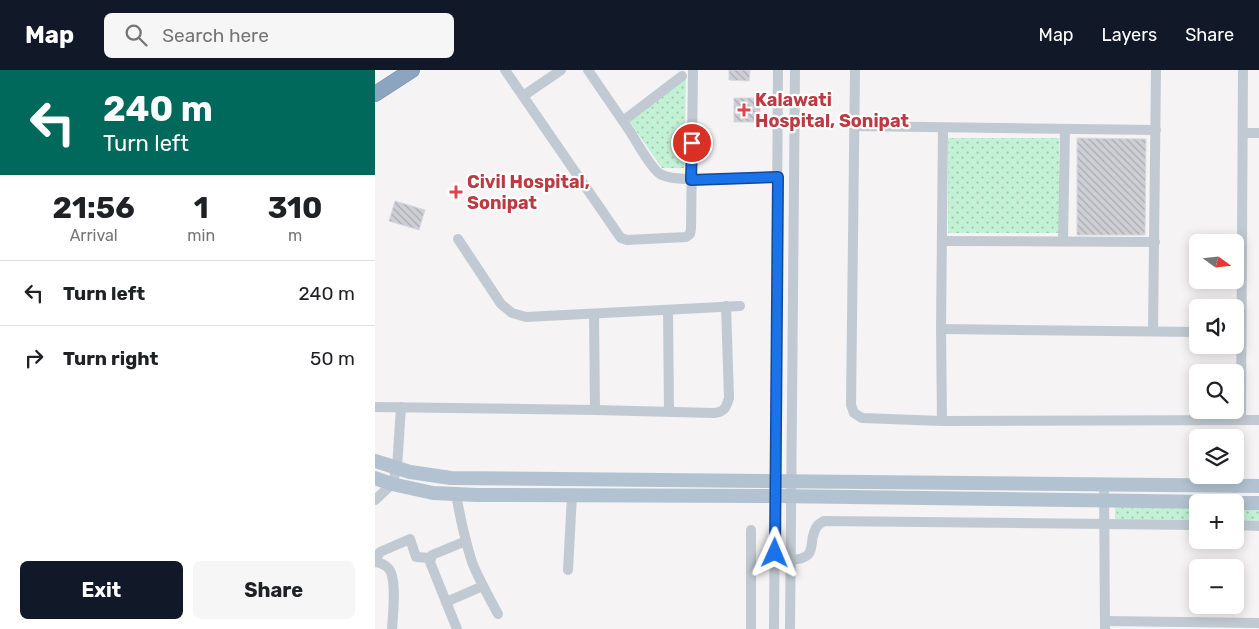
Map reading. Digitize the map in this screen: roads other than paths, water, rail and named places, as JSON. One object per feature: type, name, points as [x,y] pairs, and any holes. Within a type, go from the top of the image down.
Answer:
[{"type":"highway","points":[[376,91],[412,70]]},
{"type":"main road","points":[[375,461],[410,472],[451,478],[1259,486]]},
{"type":"main road","points":[[375,478],[392,484],[433,493],[456,494],[1189,502]]},
{"type":"main road","points":[[1244,503],[1259,503]]},
{"type":"street","points":[[505,70],[621,238],[627,240],[686,237],[690,234],[691,229],[693,70],[680,73],[623,121]]},
{"type":"street","points":[[523,96],[561,70]]},
{"type":"street","points":[[588,70],[653,168],[660,175],[691,180],[778,177]]},
{"type":"street","points":[[774,629],[778,70]]},
{"type":"street","points":[[790,629],[795,70]]},
{"type":"street","points":[[855,70],[851,405],[854,413],[862,418],[941,420],[1259,420]]},
{"type":"street","points":[[1153,331],[1157,70]]},
{"type":"street","points":[[1239,299],[1243,70]]},
{"type":"street","points":[[854,126],[1156,130]]},
{"type":"street","points":[[941,420],[943,128]]},
{"type":"street","points":[[1063,242],[1065,129]]},
{"type":"street","points":[[1243,133],[1259,133]]},
{"type":"street","points":[[458,239],[501,304],[511,314],[526,318],[740,306]]},
{"type":"street","points":[[942,241],[1155,242]]},
{"type":"street","points":[[375,407],[721,412],[726,407],[729,398],[726,306]]},
{"type":"street","points":[[668,310],[669,412]]},
{"type":"street","points":[[594,314],[595,410]]},
{"type":"street","points":[[941,329],[1189,332]]},
{"type":"street","points":[[1239,354],[1241,420]]},
{"type":"street","points":[[375,500],[392,484],[397,468],[401,407]]},
{"type":"street","points":[[1104,484],[1105,625],[1197,626],[1259,623]]},
{"type":"street","points":[[456,494],[466,541],[473,563],[483,586],[499,614]]},
{"type":"street","points":[[569,570],[572,495]]},
{"type":"street","points":[[791,560],[799,560],[806,557],[811,550],[818,525],[824,521],[1189,525]]},
{"type":"street","points":[[1244,525],[1259,526]]},
{"type":"street","points":[[751,530],[751,629]]},
{"type":"street","points":[[392,629],[394,583],[389,569],[375,561],[380,552],[409,539],[416,557],[431,558]]},
{"type":"street","points":[[457,629],[431,558],[432,555],[466,541]]},
{"type":"street","points":[[446,602],[483,586]]},
{"type":"place","name":"Kalawati Hospital, Sonipat","points":[[744,110]]},
{"type":"place","name":"Civil Hospital, Sonipat","points":[[456,192]]}]
